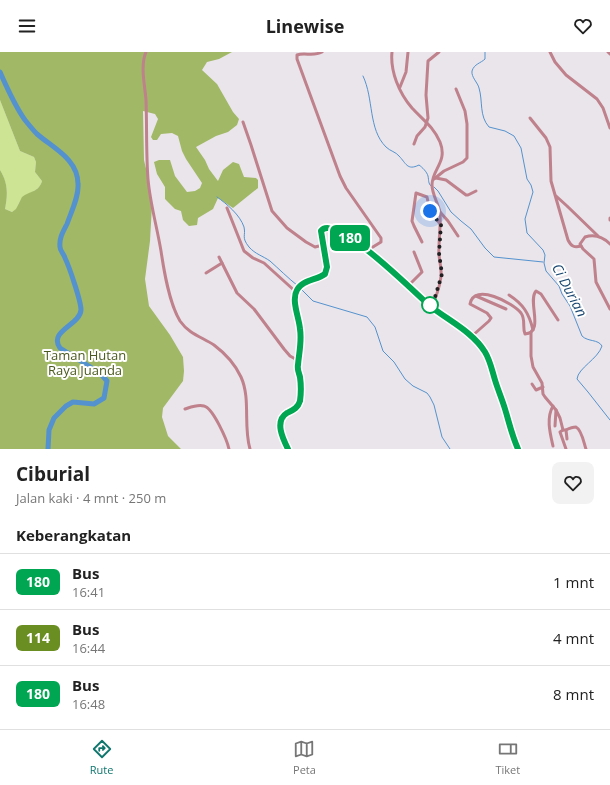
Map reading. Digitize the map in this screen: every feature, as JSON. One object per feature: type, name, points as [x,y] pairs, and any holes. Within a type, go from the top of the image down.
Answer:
[{"type":"street","points":[[146,52],[144,56],[144,68],[148,180],[162,260],[175,311],[188,331],[214,345],[224,353],[236,367],[245,388],[247,432],[250,449]]},
{"type":"street","points":[[322,52],[314,55],[298,53],[297,59],[340,176],[382,240],[368,250]]},
{"type":"street","points":[[392,52],[393,67],[402,95],[432,127],[438,137],[443,154],[441,164],[434,179],[433,190],[440,211],[441,225],[439,253],[442,274],[432,307]]},
{"type":"street","points":[[400,87],[406,72],[408,52]]},
{"type":"street","points":[[414,144],[417,136],[420,134],[427,122],[429,114],[426,95],[428,85],[428,61],[439,52]]},
{"type":"street","points":[[550,52],[566,75],[597,99],[610,128]]},
{"type":"street","points":[[434,179],[448,169],[464,162],[467,158],[466,117],[456,89]]},
{"type":"street","points":[[530,118],[546,138],[550,147],[552,161],[551,177],[568,240],[572,246],[581,246]]},
{"type":"street","points":[[243,122],[272,211],[287,228],[306,242],[315,247],[323,245]]},
{"type":"street","points":[[434,179],[446,180],[466,195],[476,191]]},
{"type":"street","points":[[422,242],[412,221],[416,193],[427,197],[430,211],[441,225]]},
{"type":"street","points":[[556,196],[598,236],[605,239],[610,244]]},
{"type":"street","points":[[227,208],[244,251],[253,258],[264,263],[296,292]]},
{"type":"street","points":[[440,211],[448,220],[458,236]]},
{"type":"street","points":[[288,449],[282,436],[280,426],[283,417],[296,408],[300,402],[301,386],[298,365],[301,331],[295,300],[296,292],[305,282],[325,274],[327,267],[321,231],[327,227],[342,232],[368,250],[432,307],[472,336],[489,360],[518,449]]},
{"type":"street","points":[[581,246],[581,241],[585,237],[598,236]]},
{"type":"street","points":[[581,246],[594,259],[596,282],[610,309]]},
{"type":"street","points":[[408,286],[422,272],[414,252]]},
{"type":"street","points":[[219,257],[237,292],[254,309],[290,356],[299,361]]},
{"type":"street","points":[[206,273],[222,263]]},
{"type":"street","points":[[558,320],[541,294],[536,292],[533,298],[535,318],[532,330],[531,356],[533,367],[540,377],[545,397],[556,410],[560,418],[567,439]]},
{"type":"street","points":[[472,336],[489,321],[490,318],[487,313],[470,304],[471,300],[476,296],[483,294],[490,295],[511,304],[518,309],[523,317],[524,333],[528,334],[532,330]]},
{"type":"street","points":[[509,295],[527,311],[532,330]]},
{"type":"street","points":[[476,296],[506,309]]},
{"type":"street","points":[[532,384],[536,390],[543,387]]},
{"type":"street","points":[[185,409],[198,405],[209,409],[227,440],[229,449]]},
{"type":"street","points":[[553,406],[550,413],[553,446]]},
{"type":"street","points":[[555,426],[556,410]]},
{"type":"street","points":[[566,449],[560,432],[574,427],[577,428],[582,436],[586,449]]},
{"type":"green space","name":"Taman Hutan Raya Juanda","points":[[0,52],[232,52],[219,59],[207,62],[202,70],[217,84],[233,112],[239,119],[237,125],[228,132],[216,136],[196,147],[218,181],[223,170],[233,162],[239,164],[244,177],[256,178],[258,180],[258,188],[233,208],[218,198],[213,209],[198,218],[197,225],[189,226],[183,220],[181,211],[175,209],[165,199],[165,187],[157,174],[154,162],[159,160],[170,160],[175,176],[187,192],[195,191],[200,188],[202,183],[186,159],[178,136],[172,133],[161,134],[157,140],[153,140],[151,137],[158,119],[155,114],[143,111],[144,160],[152,205],[150,241],[145,279],[149,306],[170,335],[183,357],[183,381],[163,408],[162,417],[168,436],[181,449],[0,449],[0,170],[5,179],[7,189],[5,209],[12,212],[16,209],[22,197],[39,187],[42,181],[35,172],[36,162],[34,157],[20,151],[0,100]]},
{"type":"green space","points":[[0,100],[20,151],[34,157],[36,162],[35,172],[42,181],[40,186],[22,199],[17,209],[12,212],[5,209],[7,189],[5,180],[0,170]]},
{"type":"waterway","name":"Ci Durian","points":[[485,52],[485,59],[476,65],[472,71],[479,88],[482,113],[489,127],[505,131],[514,136],[521,148],[527,179],[533,192],[525,219],[527,233],[543,250],[545,255],[544,263],[546,271],[559,286],[562,294],[570,306],[582,336],[598,342],[602,346],[597,355],[581,371],[577,379],[610,420]]},
{"type":"waterway","points":[[0,72],[8,91],[25,120],[37,134],[64,155],[74,168],[77,175],[78,189],[76,199],[60,244],[79,299],[81,310],[76,320],[61,332],[57,342],[60,348],[100,373],[107,381],[104,398],[94,404],[73,402],[66,406],[54,418],[49,430],[48,449]]},
{"type":"waterway","points":[[363,76],[369,94],[376,132],[380,140],[389,150],[398,155],[409,167],[419,165],[422,167],[426,171],[431,186]]},
{"type":"waterway","points":[[434,187],[451,212],[471,229],[485,248],[494,257],[543,262]]},
{"type":"waterway","points":[[217,197],[229,206],[240,218],[244,227],[245,241],[249,247],[270,261],[298,286]]},
{"type":"waterway","points":[[300,288],[313,301],[367,317],[375,327],[383,351],[394,362],[405,379],[413,386],[427,393],[430,397],[434,405],[442,437],[450,449]]},
{"type":"bus line","name":"180","points":[[288,449],[280,426],[285,415],[293,411],[300,402],[301,391],[298,370],[301,331],[295,300],[296,292],[297,289],[305,282],[325,274],[327,267],[321,231],[327,227],[342,232],[368,250],[428,304],[472,336],[489,360],[518,449]]},
{"type":"route","points":[[430,211],[441,225],[439,253],[442,274],[432,307],[430,305]]}]
